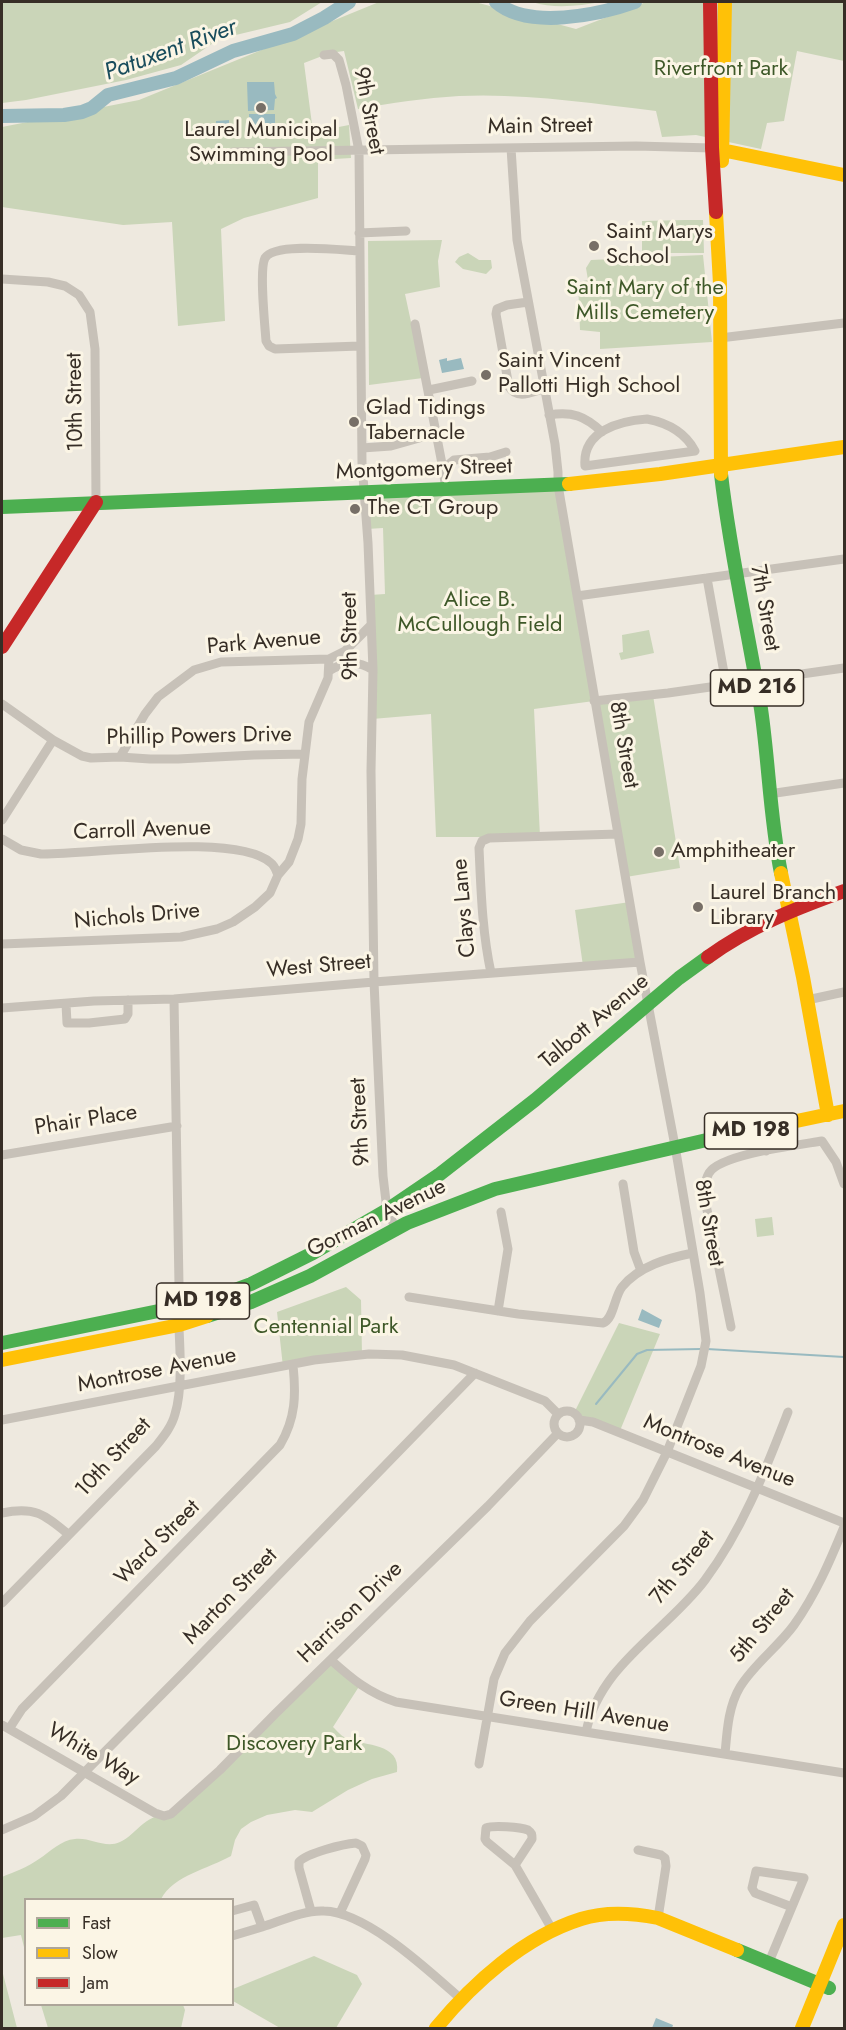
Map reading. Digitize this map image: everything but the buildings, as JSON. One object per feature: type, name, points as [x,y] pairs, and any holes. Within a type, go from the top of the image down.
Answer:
[{"type":"main road","name":"7th Street","points":[[710,2],[710,33],[722,203],[719,248],[720,465],[766,748],[776,848],[828,1114]]},
{"type":"main road","name":"7th Street","points":[[717,149],[725,2]]},
{"type":"main road","name":"Main Street","points":[[717,149],[844,175]]},
{"type":"main road","name":"Montgomery Street","points":[[2,507],[604,482],[844,447]]},
{"type":"main road","points":[[2,647],[96,502]]},
{"type":"main road","name":"Talbott Avenue","points":[[387,1210],[487,1139],[688,972],[736,938],[788,911],[844,891]]},
{"type":"main road","name":"Gorman Avenue","points":[[2,1360],[179,1325],[212,1315],[278,1291],[396,1229],[428,1214],[495,1189],[675,1146],[844,1111]]},
{"type":"main road","name":"Gorman Avenue","points":[[2,1343],[178,1307],[232,1292],[270,1275],[387,1210]]},
{"type":"main road","points":[[436,2028],[461,1999],[501,1965],[553,1931],[579,1920],[600,1915],[629,1913],[658,1918],[824,1986]]},
{"type":"main road","points":[[812,2028],[844,1926]]},
{"type":"main road","points":[[802,2028],[844,1949]]},
{"type":"street","name":"9th Street","points":[[324,55],[333,54],[339,60],[359,151],[362,448],[369,543],[373,670],[371,738],[374,982],[382,1161],[387,1210],[396,1229]]},
{"type":"street","name":"Main Street","points":[[233,152],[636,146],[717,149]]},
{"type":"street","name":"8th Street","points":[[479,1764],[494,1678],[499,1665],[512,1643],[530,1621],[624,1526],[647,1494],[667,1452],[705,1353],[706,1341],[675,1146],[594,701],[558,485],[557,459],[515,228],[511,148]]},
{"type":"street","points":[[359,233],[406,231]]},
{"type":"street","points":[[359,251],[279,249],[266,256],[263,263],[263,277],[266,341],[269,346],[276,349],[360,346]]},
{"type":"street","name":"10th Street","points":[[2,279],[57,283],[72,290],[85,302],[90,312],[94,333],[96,502]]},
{"type":"street","points":[[528,302],[497,309],[496,314],[509,387],[513,393],[518,394],[543,389]]},
{"type":"street","points":[[720,338],[844,323]]},
{"type":"street","points":[[415,324],[446,490]]},
{"type":"street","points":[[429,390],[472,381]]},
{"type":"street","points":[[549,415],[576,414],[592,422],[602,432]]},
{"type":"street","points":[[654,421],[683,435],[695,451],[585,466],[584,460],[588,446],[602,432],[623,422],[654,421]]},
{"type":"street","points":[[362,448],[391,446],[437,433]]},
{"type":"street","points":[[443,469],[454,460],[490,457],[506,452]]},
{"type":"street","points":[[577,596],[844,559]]},
{"type":"street","points":[[707,578],[726,684]]},
{"type":"street","name":"Park Avenue","points":[[120,757],[145,714],[158,697],[194,670],[221,662],[329,659],[345,651],[370,626]]},
{"type":"street","name":"Nichols Drive","points":[[2,944],[162,938],[200,934],[225,926],[245,915],[270,893],[298,839],[309,722],[329,671],[329,659]]},
{"type":"street","points":[[329,671],[338,665],[352,662],[358,662],[373,670]]},
{"type":"street","points":[[594,701],[844,668]]},
{"type":"street","name":"Phillip Powers Drive","points":[[2,704],[53,740],[82,756],[91,758],[150,759],[305,754]]},
{"type":"street","points":[[2,820],[53,740]]},
{"type":"street","points":[[769,794],[844,783]]},
{"type":"street","name":"Clays Lane","points":[[491,973],[480,903],[479,848],[482,841],[489,838],[618,834]]},
{"type":"street","name":"Carroll Avenue","points":[[2,839],[21,850],[41,854],[197,846],[230,849],[271,862],[278,875]]},
{"type":"street","name":"West Street","points":[[2,1008],[174,999],[640,963]]},
{"type":"street","points":[[807,1000],[844,992]]},
{"type":"street","points":[[174,999],[179,1285]]},
{"type":"street","points":[[66,1004],[67,1023],[89,1023],[125,1019],[128,1014],[128,1000]]},
{"type":"street","name":"Phair Place","points":[[2,1155],[177,1126]]},
{"type":"street","points":[[761,1129],[766,1151]]},
{"type":"street","points":[[731,1327],[704,1189],[706,1179],[715,1166],[753,1153],[822,1141],[836,1162],[844,1184]]},
{"type":"street","points":[[622,1184],[634,1252],[641,1270]]},
{"type":"street","points":[[498,1311],[508,1249],[501,1212]]},
{"type":"street","points":[[409,1297],[498,1311],[603,1323],[609,1318],[622,1287],[641,1270],[671,1258],[693,1253]]},
{"type":"street","name":"10th Street","points":[[2,1603],[163,1437],[175,1416],[178,1386],[178,1307]]},
{"type":"street","name":"Montrose Avenue","points":[[2,1420],[293,1365],[352,1355],[388,1354],[437,1361],[475,1373],[545,1401],[558,1414]]},
{"type":"street","name":"Ward Street","points":[[5,1727],[280,1444],[287,1434],[294,1412],[293,1365]]},
{"type":"street","name":"Marton Street","points":[[2,1830],[25,1821],[46,1808],[84,1773],[475,1373]]},
{"type":"street","points":[[570,1412],[579,1420],[579,1428],[574,1435],[566,1437],[558,1433],[554,1426],[558,1414],[570,1412]]},
{"type":"street","name":"7th Street","points":[[586,1732],[591,1711],[604,1685],[686,1602],[705,1580],[732,1540],[758,1488],[788,1412]]},
{"type":"street","name":"Montrose Avenue","points":[[579,1420],[593,1422],[844,1525]]},
{"type":"street","name":"Harrison Drive","points":[[167,1815],[178,1809],[214,1776],[480,1514],[558,1433]]},
{"type":"street","points":[[2,1513],[22,1510],[36,1511],[48,1517],[68,1534]]},
{"type":"street","name":"5th Street","points":[[725,1754],[729,1717],[740,1687],[793,1626],[819,1586],[844,1525]]},
{"type":"street","name":"Green Hill Avenue","points":[[332,1660],[360,1686],[381,1697],[415,1706],[844,1773]]},
{"type":"street","name":"White Way","points":[[5,1727],[155,1813],[167,1815]]},
{"type":"street","points":[[515,1865],[532,1839],[532,1834],[529,1831],[501,1827],[486,1828],[485,1839],[515,1865],[553,1931]]},
{"type":"street","points":[[311,1911],[299,1868],[301,1860],[356,1843],[364,1849],[365,1859],[339,1912]]},
{"type":"street","points":[[638,1850],[661,1855],[666,1860],[658,1918]]},
{"type":"street","points":[[769,1962],[792,1907],[804,1878],[756,1871],[752,1888],[755,1893],[792,1907]]},
{"type":"street","points":[[234,1910],[254,1905],[262,1927]]},
{"type":"street","points":[[234,1935],[311,1911],[339,1912],[394,1943],[461,1999]]},
{"type":"green space","points":[[2,2],[322,2],[290,22],[219,39],[181,65],[126,80],[2,103]]},
{"type":"green space","name":"Riverfront Park","points":[[379,2],[475,2],[576,29],[646,2],[844,2],[844,61],[797,51],[784,121],[767,123],[761,149],[696,135],[662,137],[656,111],[557,99],[459,96],[358,109],[344,51],[330,53],[304,63],[313,132],[349,125],[351,158],[318,160],[318,198],[244,218],[221,229],[225,321],[178,326],[172,222],[123,225],[2,207],[2,127],[139,100]]},
{"type":"green space","points":[[532,2],[601,2],[558,6]]},
{"type":"green space","points":[[703,220],[704,253],[642,253],[642,221]]},
{"type":"green space","points":[[442,240],[438,261],[440,287],[405,294],[423,378],[369,385],[368,241]]},
{"type":"green space","points":[[468,253],[479,260],[491,260],[492,268],[486,274],[463,269],[455,262],[459,257]]},
{"type":"green space","name":"Saint Mary of the Mills Cemetery","points":[[703,255],[712,342],[600,349],[600,332],[580,330],[578,282],[588,280],[586,268],[591,260]]},
{"type":"green space","name":"Alice B. McCullough Field","points":[[558,485],[594,701],[534,709],[540,837],[436,837],[431,714],[372,719],[370,595],[385,594],[383,528],[367,529],[364,492]]},
{"type":"green space","points":[[649,630],[654,653],[621,660],[619,653],[623,652],[622,635]]},
{"type":"green space","points":[[653,695],[680,868],[626,877],[594,701]]},
{"type":"green space","points":[[630,902],[640,962],[583,966],[575,910]]},
{"type":"green space","points":[[772,1217],[774,1235],[757,1237],[755,1219]]},
{"type":"green space","name":"Centennial Park","points":[[346,1287],[361,1300],[362,1355],[283,1367],[277,1312]]},
{"type":"green space","points":[[619,1323],[660,1334],[619,1433],[579,1420],[574,1413]]},
{"type":"green space","name":"Discovery Park","points":[[331,1660],[360,1685],[333,1727],[346,1738],[388,1751],[397,1763],[397,1772],[372,1779],[348,1790],[312,1812],[295,1810],[267,1815],[251,1822],[241,1829],[235,1840],[231,1856],[183,1878],[162,1898],[24,1898],[24,1947],[21,1935],[2,1938],[2,1877],[30,1864],[70,1840],[81,1839],[114,1844],[126,1839],[147,1821],[167,1815]]},
{"type":"green space","points":[[314,1956],[357,1975],[362,1984],[336,2028],[280,2028],[234,2002],[234,1989]]},
{"type":"green space","points":[[2,1970],[17,2028],[2,2028]]},
{"type":"green space","points":[[41,2006],[183,2006],[185,2010],[181,2028],[48,2028]]},
{"type":"water","points":[[247,82],[274,82],[277,98],[274,110],[248,111]]},
{"type":"water","points":[[249,114],[275,114],[275,124],[249,125]]},
{"type":"water","points":[[229,120],[229,133],[216,133],[216,121]]},
{"type":"water","points":[[447,358],[447,361],[461,358],[464,369],[442,373],[439,360]]},
{"type":"water","points":[[642,1309],[662,1320],[659,1328],[638,1320]]},
{"type":"water","points":[[656,2018],[673,2025],[672,2028],[652,2028]]},
{"type":"waterway","name":"Patuxent River","points":[[2,116],[64,115],[82,112],[92,108],[108,95],[176,78],[233,51],[293,34],[349,2]]},
{"type":"waterway","name":"Patuxent River","points":[[496,2],[510,11],[545,18],[584,15],[635,2]]},
{"type":"waterway","points":[[596,1404],[637,1354],[647,1350],[701,1349]]},
{"type":"waterway","points":[[707,1349],[844,1357]]},
{"type":"traffic: fast","points":[[721,474],[734,563],[761,709],[774,832],[781,873]]},
{"type":"traffic: fast","points":[[2,507],[569,484]]},
{"type":"traffic: fast","points":[[2,1343],[213,1298],[251,1284],[313,1253],[387,1210],[440,1174],[535,1100],[679,978],[708,957]]},
{"type":"traffic: fast","points":[[207,1316],[251,1302],[310,1276],[407,1223],[495,1189],[711,1139]]},
{"type":"traffic: fast","points":[[737,1950],[829,1988]]},
{"type":"traffic: slow","points":[[722,161],[725,2]]},
{"type":"traffic: slow","points":[[712,148],[844,175]]},
{"type":"traffic: slow","points":[[716,212],[720,284],[721,474]]},
{"type":"traffic: slow","points":[[569,484],[660,474],[844,447]]},
{"type":"traffic: slow","points":[[781,873],[828,1115]]},
{"type":"traffic: slow","points":[[711,1139],[844,1111]]},
{"type":"traffic: slow","points":[[2,1360],[179,1325],[207,1316]]},
{"type":"traffic: slow","points":[[436,2028],[466,1995],[501,1963],[540,1937],[590,1916],[619,1914],[658,1918],[737,1950]]},
{"type":"traffic: slow","points":[[802,2028],[844,1925]]},
{"type":"traffic: jam","points":[[710,2],[712,148],[716,212]]},
{"type":"traffic: jam","points":[[2,647],[96,502]]},
{"type":"traffic: jam","points":[[708,957],[740,936],[773,919],[844,891]]},
{"type":"place","name":"Laurel Municipal Swimming Pool","points":[[261,108]]},
{"type":"place","name":"Saint Marys School","points":[[594,246]]},
{"type":"place","name":"Saint Vincent Pallotti High School","points":[[486,375]]},
{"type":"place","name":"Glad Tidings Tabernacle","points":[[354,422]]},
{"type":"place","name":"The CT Group","points":[[355,509]]},
{"type":"place","name":"Amphitheater","points":[[659,852]]},
{"type":"place","name":"Laurel Branch Library","points":[[698,907]]}]
